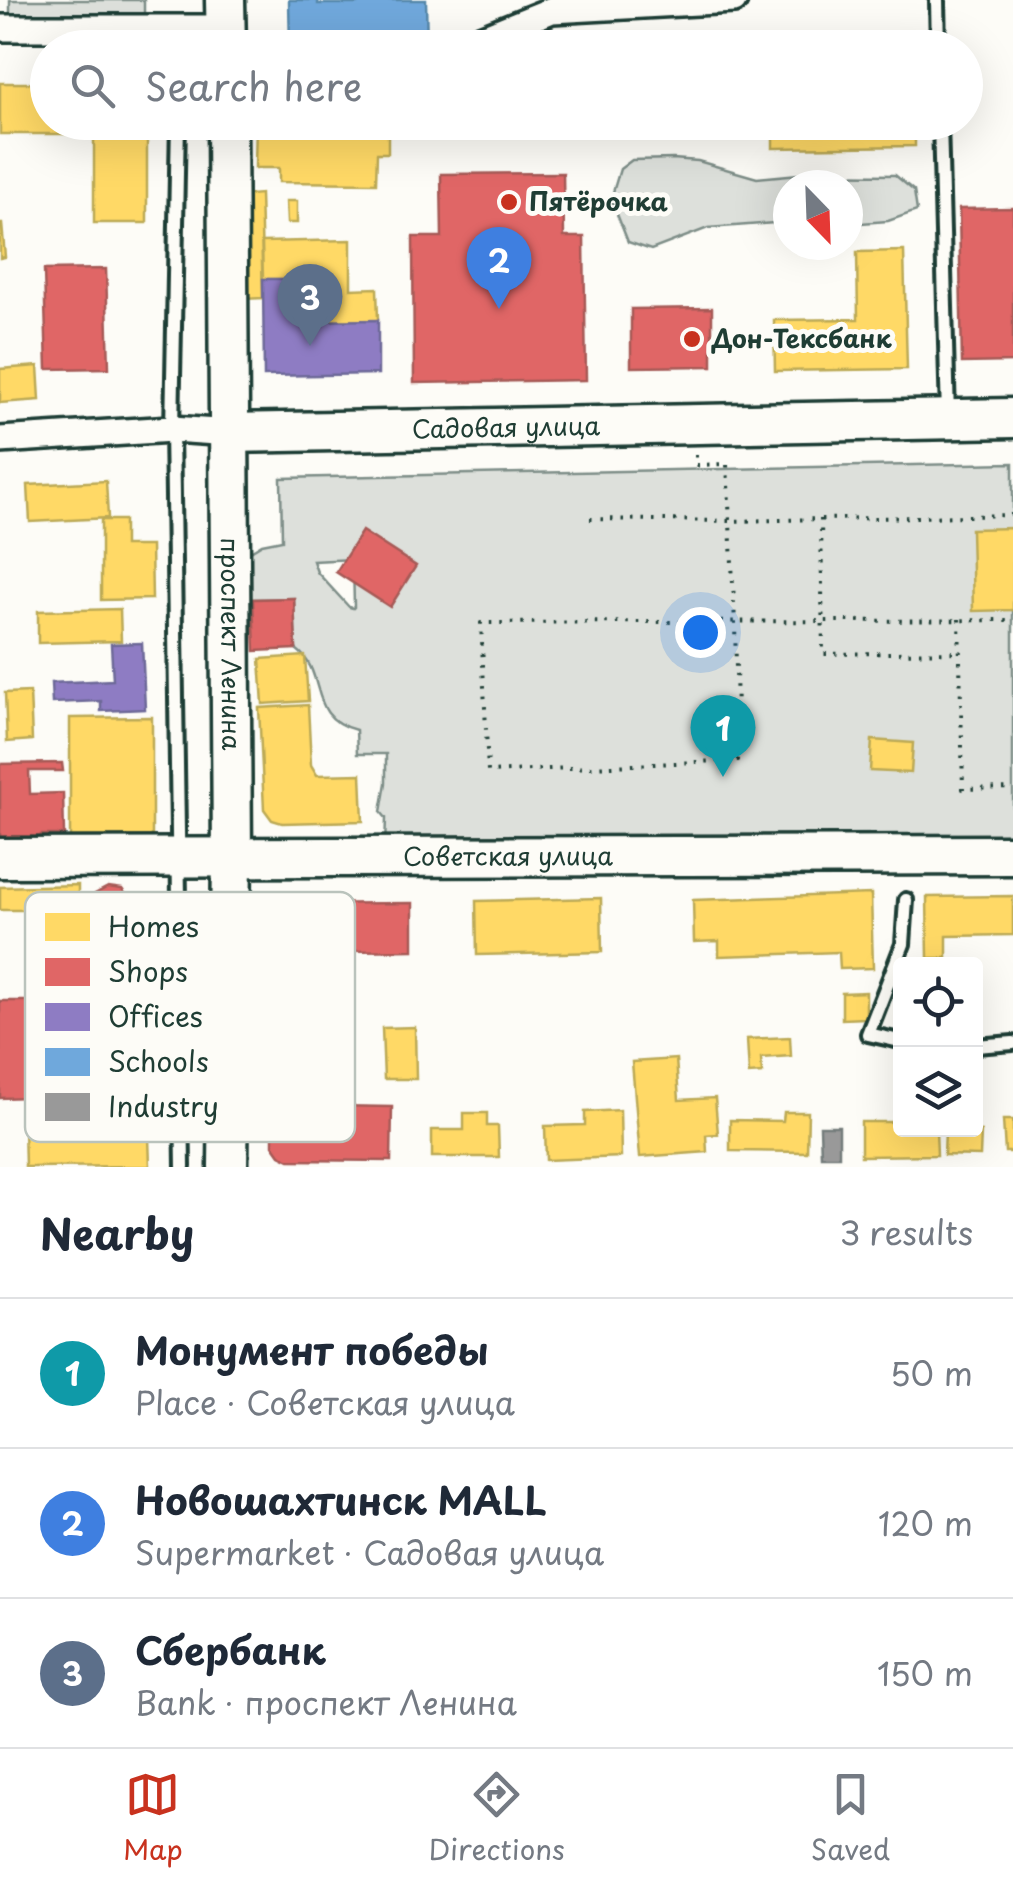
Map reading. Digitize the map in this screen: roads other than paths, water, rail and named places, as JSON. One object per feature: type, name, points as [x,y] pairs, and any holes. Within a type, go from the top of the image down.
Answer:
[{"type":"street","points":[[503,30],[552,10],[734,0]]},
{"type":"street","points":[[0,28],[36,30]]},
{"type":"street","name":"проспект Ленина","points":[[227,140],[232,892]]},
{"type":"street","name":"Садовая улица","points":[[0,440],[172,429],[231,433],[1013,418]]},
{"type":"street","name":"Советская улица","points":[[0,858],[1013,855]]},
{"type":"street","name":"проспект Ленина","points":[[228,1142],[228,1167]]},
{"type":"lane","points":[[937,0],[938,30]]},
{"type":"lane","points":[[178,140],[172,429],[178,892]]},
{"type":"lane","points":[[940,140],[948,419]]},
{"type":"lane","points":[[897,957],[906,900]]},
{"type":"lane","points":[[893,968],[868,1034],[893,1039]]},
{"type":"lane","points":[[983,1045],[1013,1043]]},
{"type":"lane","points":[[182,1142],[182,1167]]},
{"type":"place","name":"Пятёрочка","points":[[509,202]]},
{"type":"place","name":"Новошахтинск MALL","points":[[499,309]]},
{"type":"place","name":"Дон-Тексбанк","points":[[692,339]]},
{"type":"place","name":"Сбербанк","points":[[310,346]]},
{"type":"place","name":"Монумент победы","points":[[723,777]]}]
